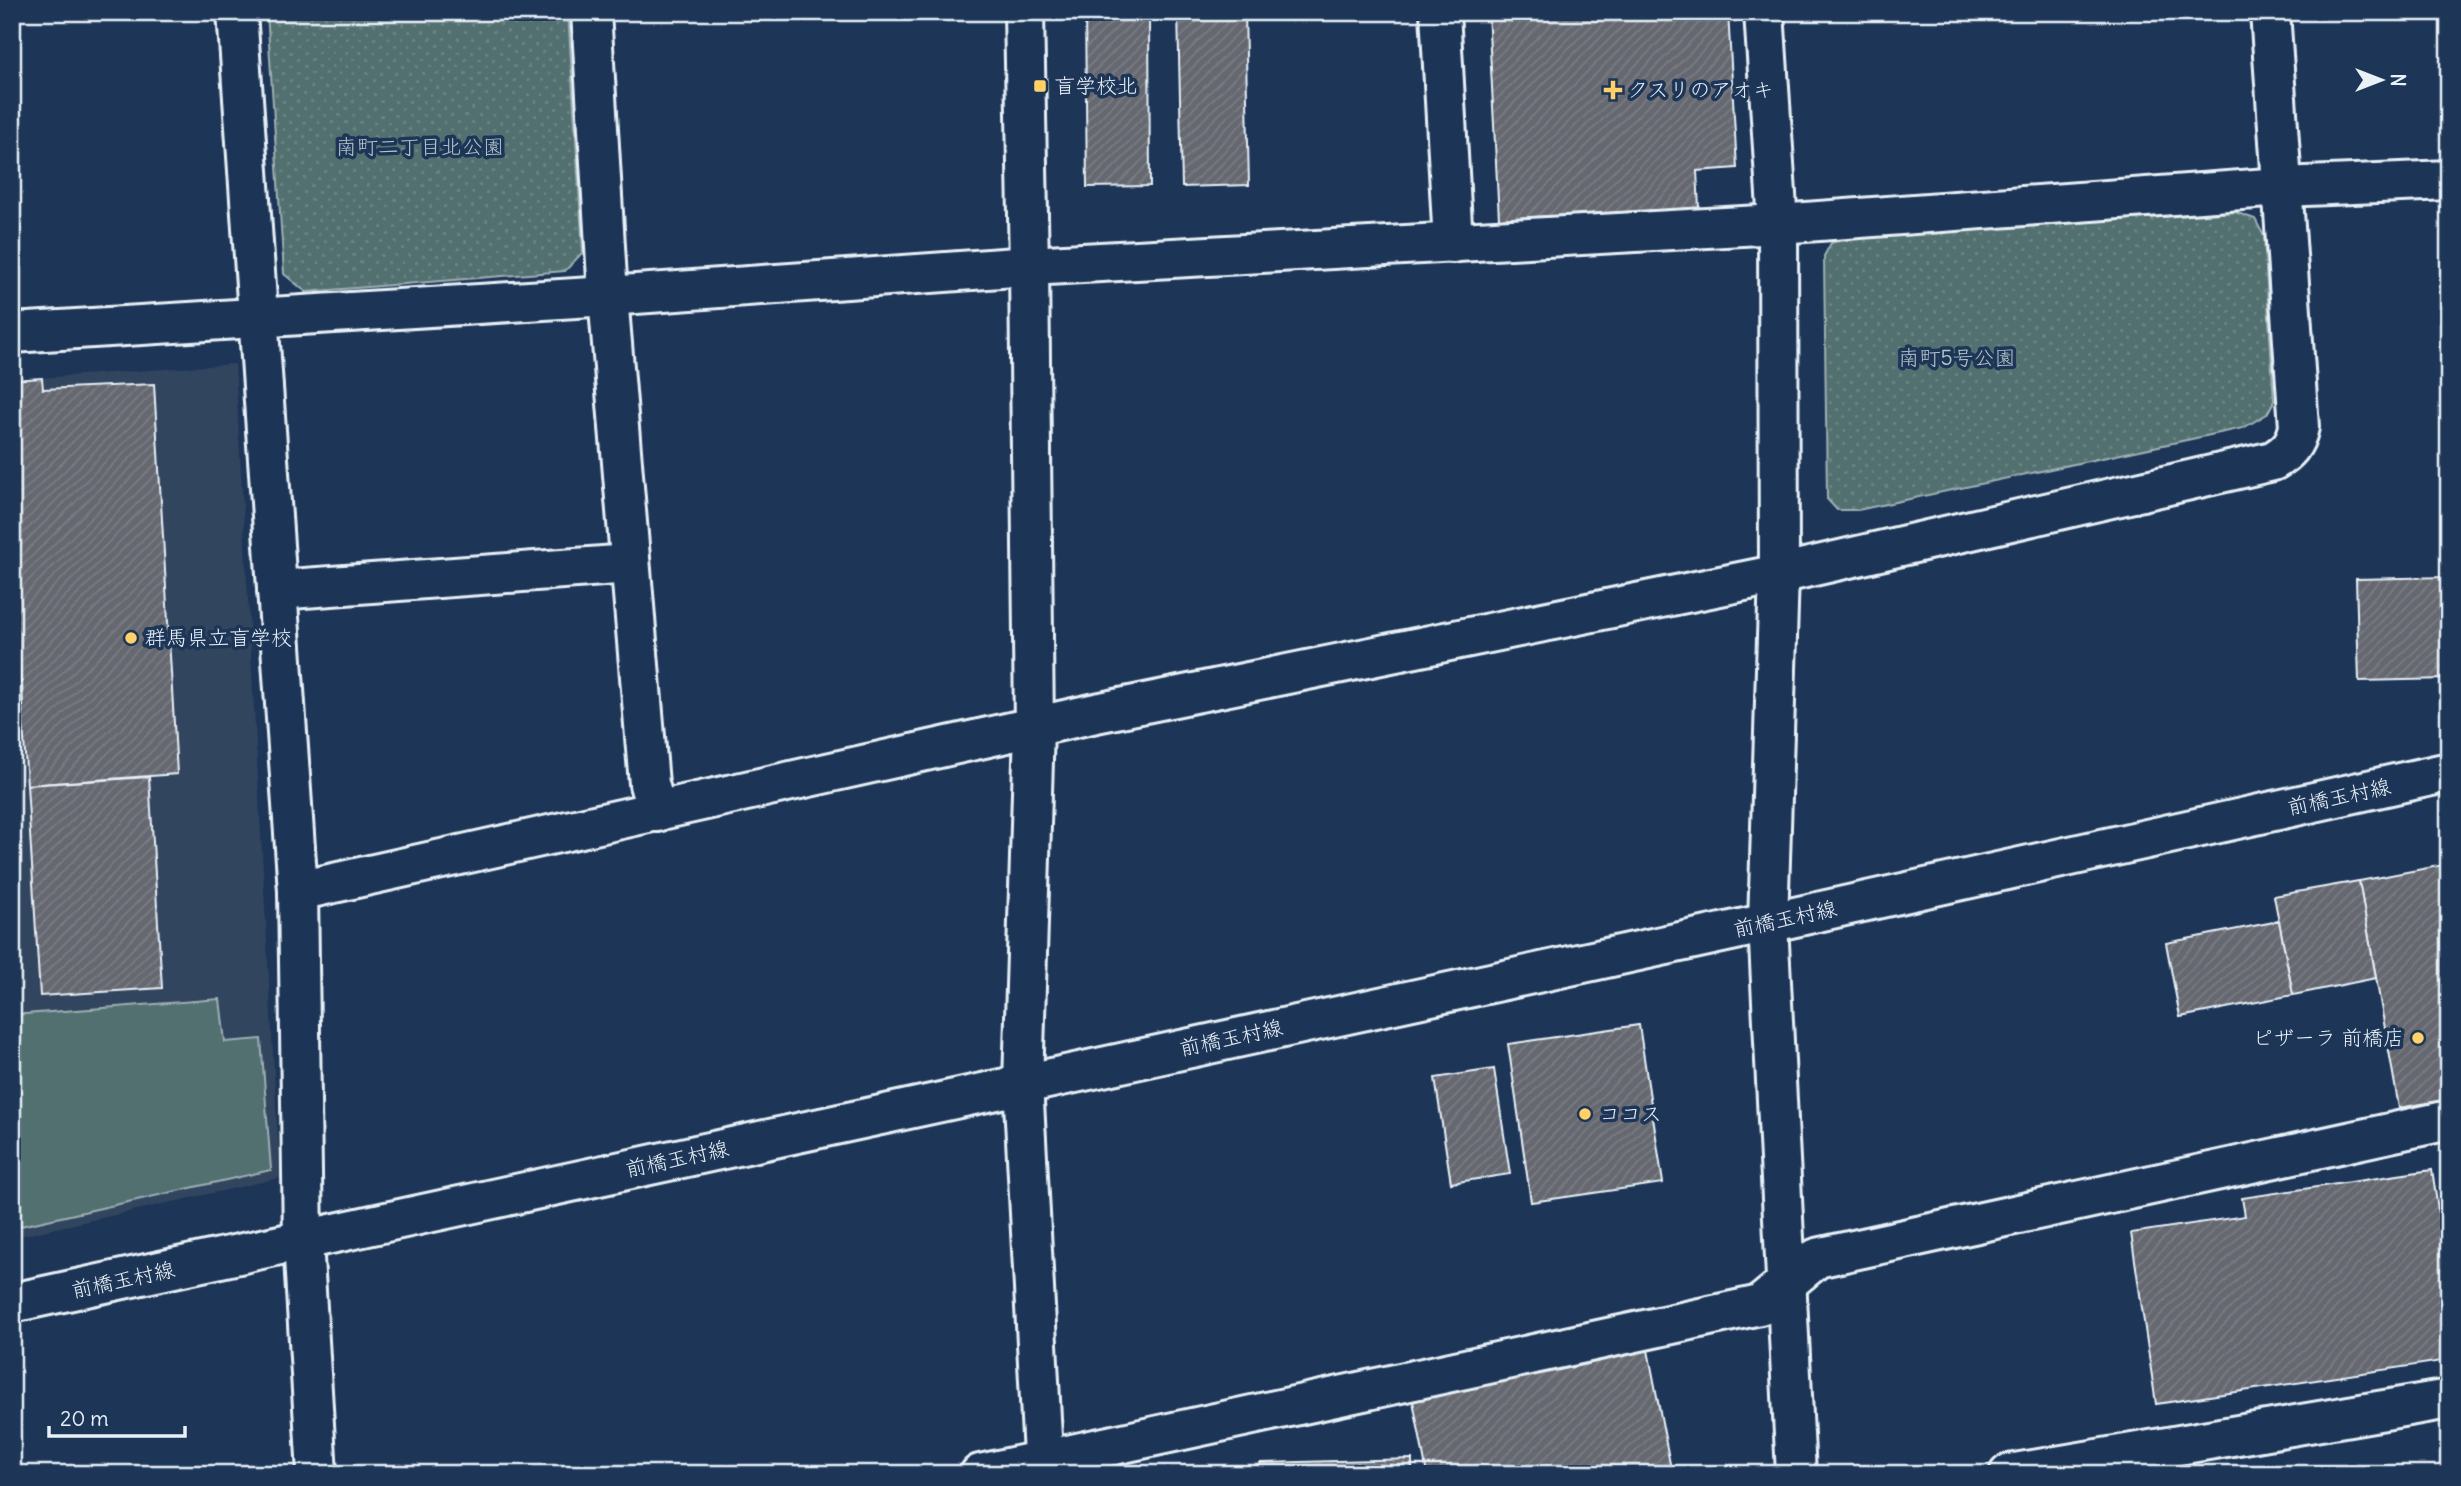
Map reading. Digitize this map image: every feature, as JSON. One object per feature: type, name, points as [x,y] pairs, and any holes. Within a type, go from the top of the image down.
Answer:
[{"type":"street","points":[[237,12],[298,891],[303,1241],[317,1474]]},
{"type":"street","points":[[591,12],[608,296],[630,564],[649,784],[657,812]]},
{"type":"street","points":[[1024,12],[1030,266],[1034,728],[1023,1083],[1044,1466]]},
{"type":"street","points":[[1440,12],[1453,243]]},
{"type":"street","points":[[1764,12],[1778,224],[1779,574],[1768,923],[1796,1474]]},
{"type":"street","points":[[298,891],[1096,713],[1779,574],[2273,461],[2289,451],[2300,427],[2270,12]]},
{"type":"street","points":[[12,333],[608,296],[1030,266],[1778,224],[2282,187],[2449,180]]},
{"type":"street","points":[[277,590],[630,564]]},
{"type":"street","name":"前橋玉村線","points":[[12,1303],[1768,923],[2449,772]]},
{"type":"street","points":[[980,1474],[1044,1466],[1760,1304],[1817,1258],[2449,1120]]},
{"type":"street","points":[[2010,1474],[2449,1399]]},
{"type":"shaded area","name":"群馬県立盲学校","points":[[235,364],[280,1178],[12,1238],[12,380]]},
{"type":"green space","name":"南町二丁目北公園","points":[[267,12],[568,12],[583,252],[565,271],[306,292],[284,274]]},
{"type":"green space","name":"南町5号公園","points":[[2235,212],[2255,219],[2264,236],[2274,401],[2267,414],[2243,428],[1858,510],[1837,510],[1827,499],[1824,256],[1831,243],[1848,238]]},
{"type":"green space","points":[[220,999],[225,1042],[261,1039],[271,1170],[12,1228],[12,1015]]},
{"type":"building","points":[[1085,12],[1149,12],[1150,186],[1087,187]]},
{"type":"building","points":[[1178,12],[1245,12],[1249,185],[1182,187]]},
{"type":"building","name":"クスリのアオキ","points":[[1488,12],[1728,12],[1737,168],[1697,171],[1699,208],[1499,219]]},
{"type":"building","points":[[42,378],[43,389],[154,384],[177,774],[27,785],[12,554],[12,380]]},
{"type":"building","points":[[2449,577],[2449,679],[2359,681],[2356,579]]},
{"type":"building","points":[[12,682],[22,682],[23,706],[12,707]]},
{"type":"building","points":[[149,777],[162,988],[40,996],[27,785]]},
{"type":"building","name":"ピザーラ 前橋店","points":[[2449,864],[2449,1099],[2399,1108],[2359,881]]},
{"type":"building","points":[[2359,881],[2376,978],[2293,995],[2274,896]]},
{"type":"building","points":[[2279,921],[2293,995],[2180,1017],[2166,943]]},
{"type":"building","name":"ココス","points":[[1639,1025],[1663,1183],[1531,1202],[1508,1044]]},
{"type":"building","points":[[1494,1069],[1510,1174],[1451,1183],[1435,1078]]},
{"type":"building","points":[[2432,1170],[2449,1282],[2449,1360],[2156,1404],[2131,1233],[2245,1216],[2242,1198]]},
{"type":"building","points":[[1648,1350],[1672,1474],[1427,1474],[1412,1396]]},
{"type":"building","points":[[1412,1459],[1412,1474],[1260,1474],[1260,1463]]},
{"type":"place","name":"盲学校北","points":[[1040,86]]},
{"type":"place","name":"クスリのアオキ","points":[[1613,90]]},
{"type":"place","name":"群馬県立盲学校","points":[[131,638]]},
{"type":"place","name":"ピザーラ 前橋店","points":[[2418,1038]]},
{"type":"place","name":"ココス","points":[[1585,1114]]}]
